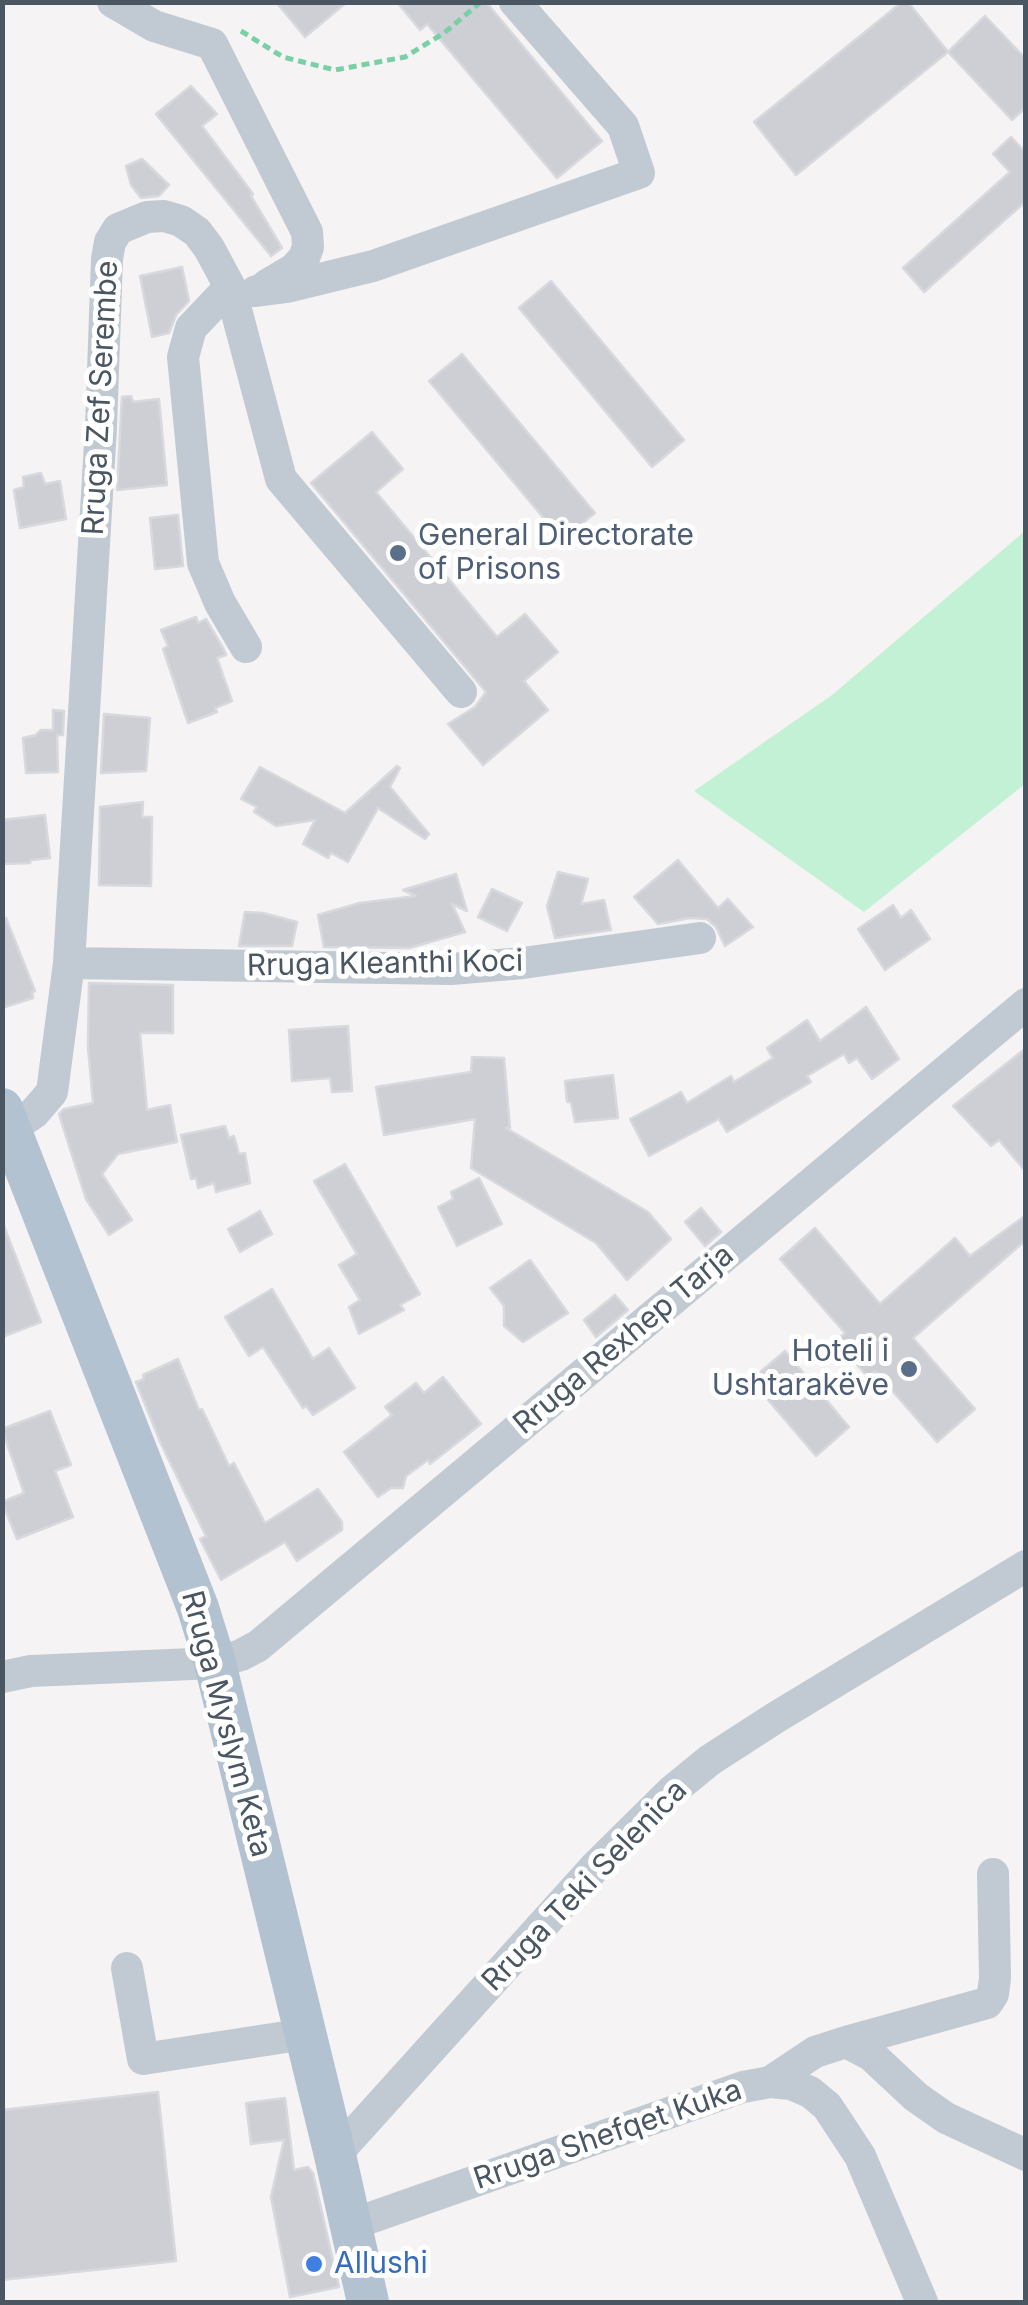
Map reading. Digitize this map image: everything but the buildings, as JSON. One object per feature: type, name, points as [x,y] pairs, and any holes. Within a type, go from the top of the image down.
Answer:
[{"type":"main road","name":"Rruga Myslym Keta","points":[[6,1119],[198,1608],[216,1663],[368,2302]]},
{"type":"street","points":[[112,2],[154,26],[225,37],[306,232],[308,246],[304,258],[294,268],[243,289],[192,328],[183,357],[203,562],[220,604],[246,647]]},
{"type":"street","points":[[243,289],[287,287],[373,266],[639,173],[623,126],[515,2]]},
{"type":"street","name":"Rruga Zef Serembe","points":[[6,1119],[34,1113],[52,1092],[69,964],[110,242],[118,229],[147,216],[181,221],[197,232],[243,289]]},
{"type":"street","points":[[243,289],[281,480],[461,692]]},
{"type":"street","name":"Rruga Kleanthi Koci","points":[[69,964],[451,969],[524,963],[700,938]]},
{"type":"street","name":"Rruga Rexhep Tarja","points":[[216,1663],[258,1646],[1026,1004]]},
{"type":"street","name":"Rruga Teki Selenica","points":[[335,2155],[595,1867],[672,1791],[710,1760],[775,1718],[1026,1566]]},
{"type":"street","points":[[2,1677],[30,1671],[216,1663]]},
{"type":"street","points":[[770,2082],[815,2052],[988,2003],[994,1994],[995,1978],[993,1874]]},
{"type":"street","points":[[127,1968],[144,2059],[305,2034]]},
{"type":"street","points":[[846,2042],[871,2055],[916,2098],[946,2118],[1026,2155]]},
{"type":"street","name":"Rruga Shefqet Kuka","points":[[350,2225],[743,2087],[770,2082],[792,2084],[810,2092],[840,2122],[860,2156],[922,2302]]},
{"type":"path","points":[[225,37],[335,70],[405,56],[444,33],[480,2]]},
{"type":"green space","points":[[1025,531],[1025,784],[864,912],[694,791],[832,695]]},
{"type":"place","name":"General Directorate of Prisons","points":[[398,553]]},
{"type":"place","name":"Hoteli i Ushtarakëve","points":[[909,1369]]},
{"type":"place","name":"Allushi","points":[[314,2264]]}]
